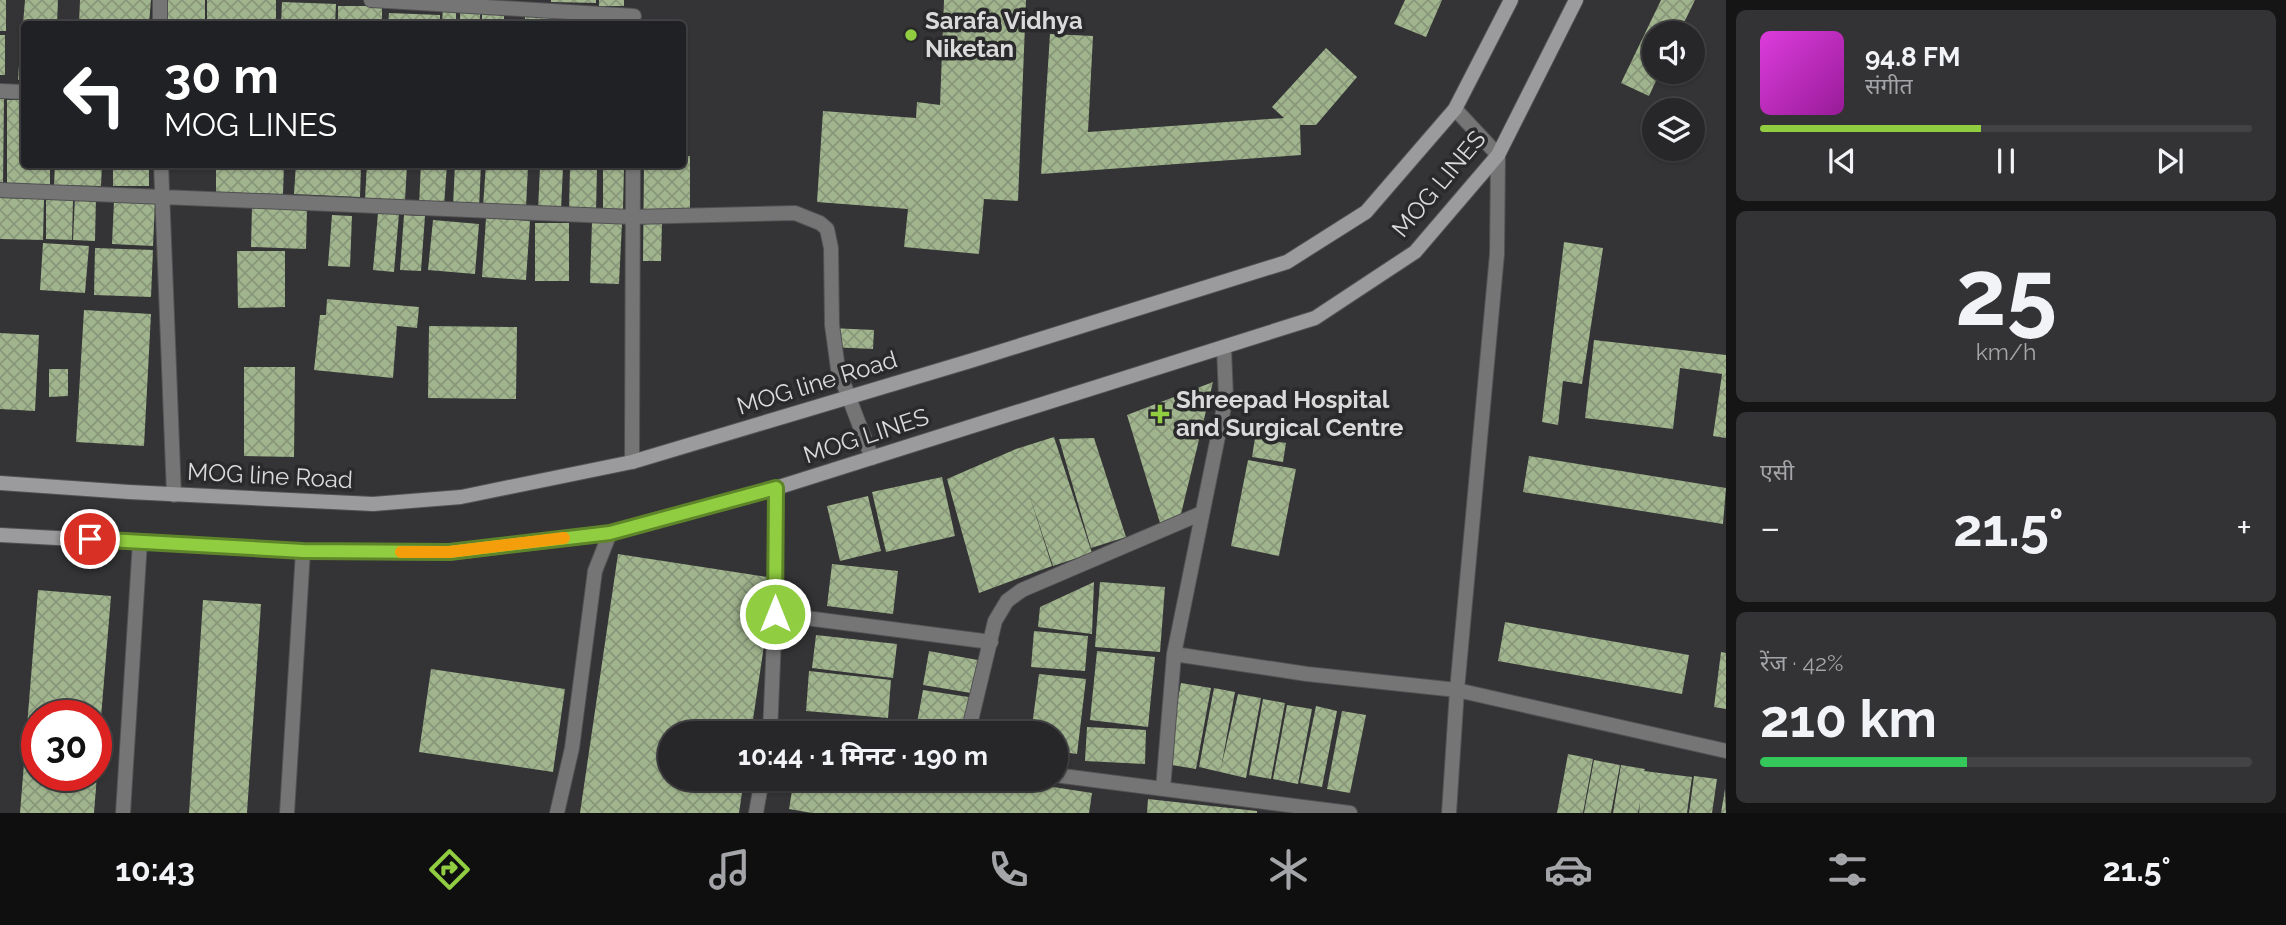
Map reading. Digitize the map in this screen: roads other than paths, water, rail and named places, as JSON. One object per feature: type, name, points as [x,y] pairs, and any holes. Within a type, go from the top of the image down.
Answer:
[{"type":"main road","name":"MOG line Road","points":[[0,482],[174,495],[373,504],[461,497],[632,462],[1287,262],[1366,212],[1455,109],[1511,0]]},
{"type":"main road","name":"MOG LINES","points":[[0,535],[303,551],[449,552],[610,533],[776,488],[1224,349],[1315,318],[1415,252],[1498,155],[1576,0]]},
{"type":"street","points":[[160,0],[160,21]]},
{"type":"street","points":[[371,0],[634,20],[635,0]]},
{"type":"street","points":[[0,91],[21,92]]},
{"type":"street","points":[[1449,813],[1457,690],[1497,254],[1498,155],[1455,109]]},
{"type":"street","points":[[161,168],[174,495]]},
{"type":"street","points":[[632,462],[633,168]]},
{"type":"street","points":[[0,190],[632,217],[795,212],[827,229],[831,248],[838,369],[872,458]]},
{"type":"street","points":[[1163,789],[1174,654],[1226,397],[1224,349]]},
{"type":"street","points":[[771,721],[776,488]]},
{"type":"street","points":[[971,721],[995,621],[1007,601],[1022,590],[1202,513]]},
{"type":"street","points":[[557,813],[572,748],[595,571],[610,533]]},
{"type":"street","points":[[123,813],[140,541]]},
{"type":"street","points":[[287,813],[303,551]]},
{"type":"street","points":[[775,614],[991,642]]},
{"type":"street","points":[[1174,654],[1307,674],[1457,690],[1726,751]]},
{"type":"street","points":[[1068,777],[1349,813]]},
{"type":"street","points":[[756,813],[760,791]]},
{"type":"place","name":"Sarafa Vidhya Niketan","points":[[911,35]]},
{"type":"place","name":"Shreepad Hospital and Surgical Centre","points":[[1160,414]]}]
